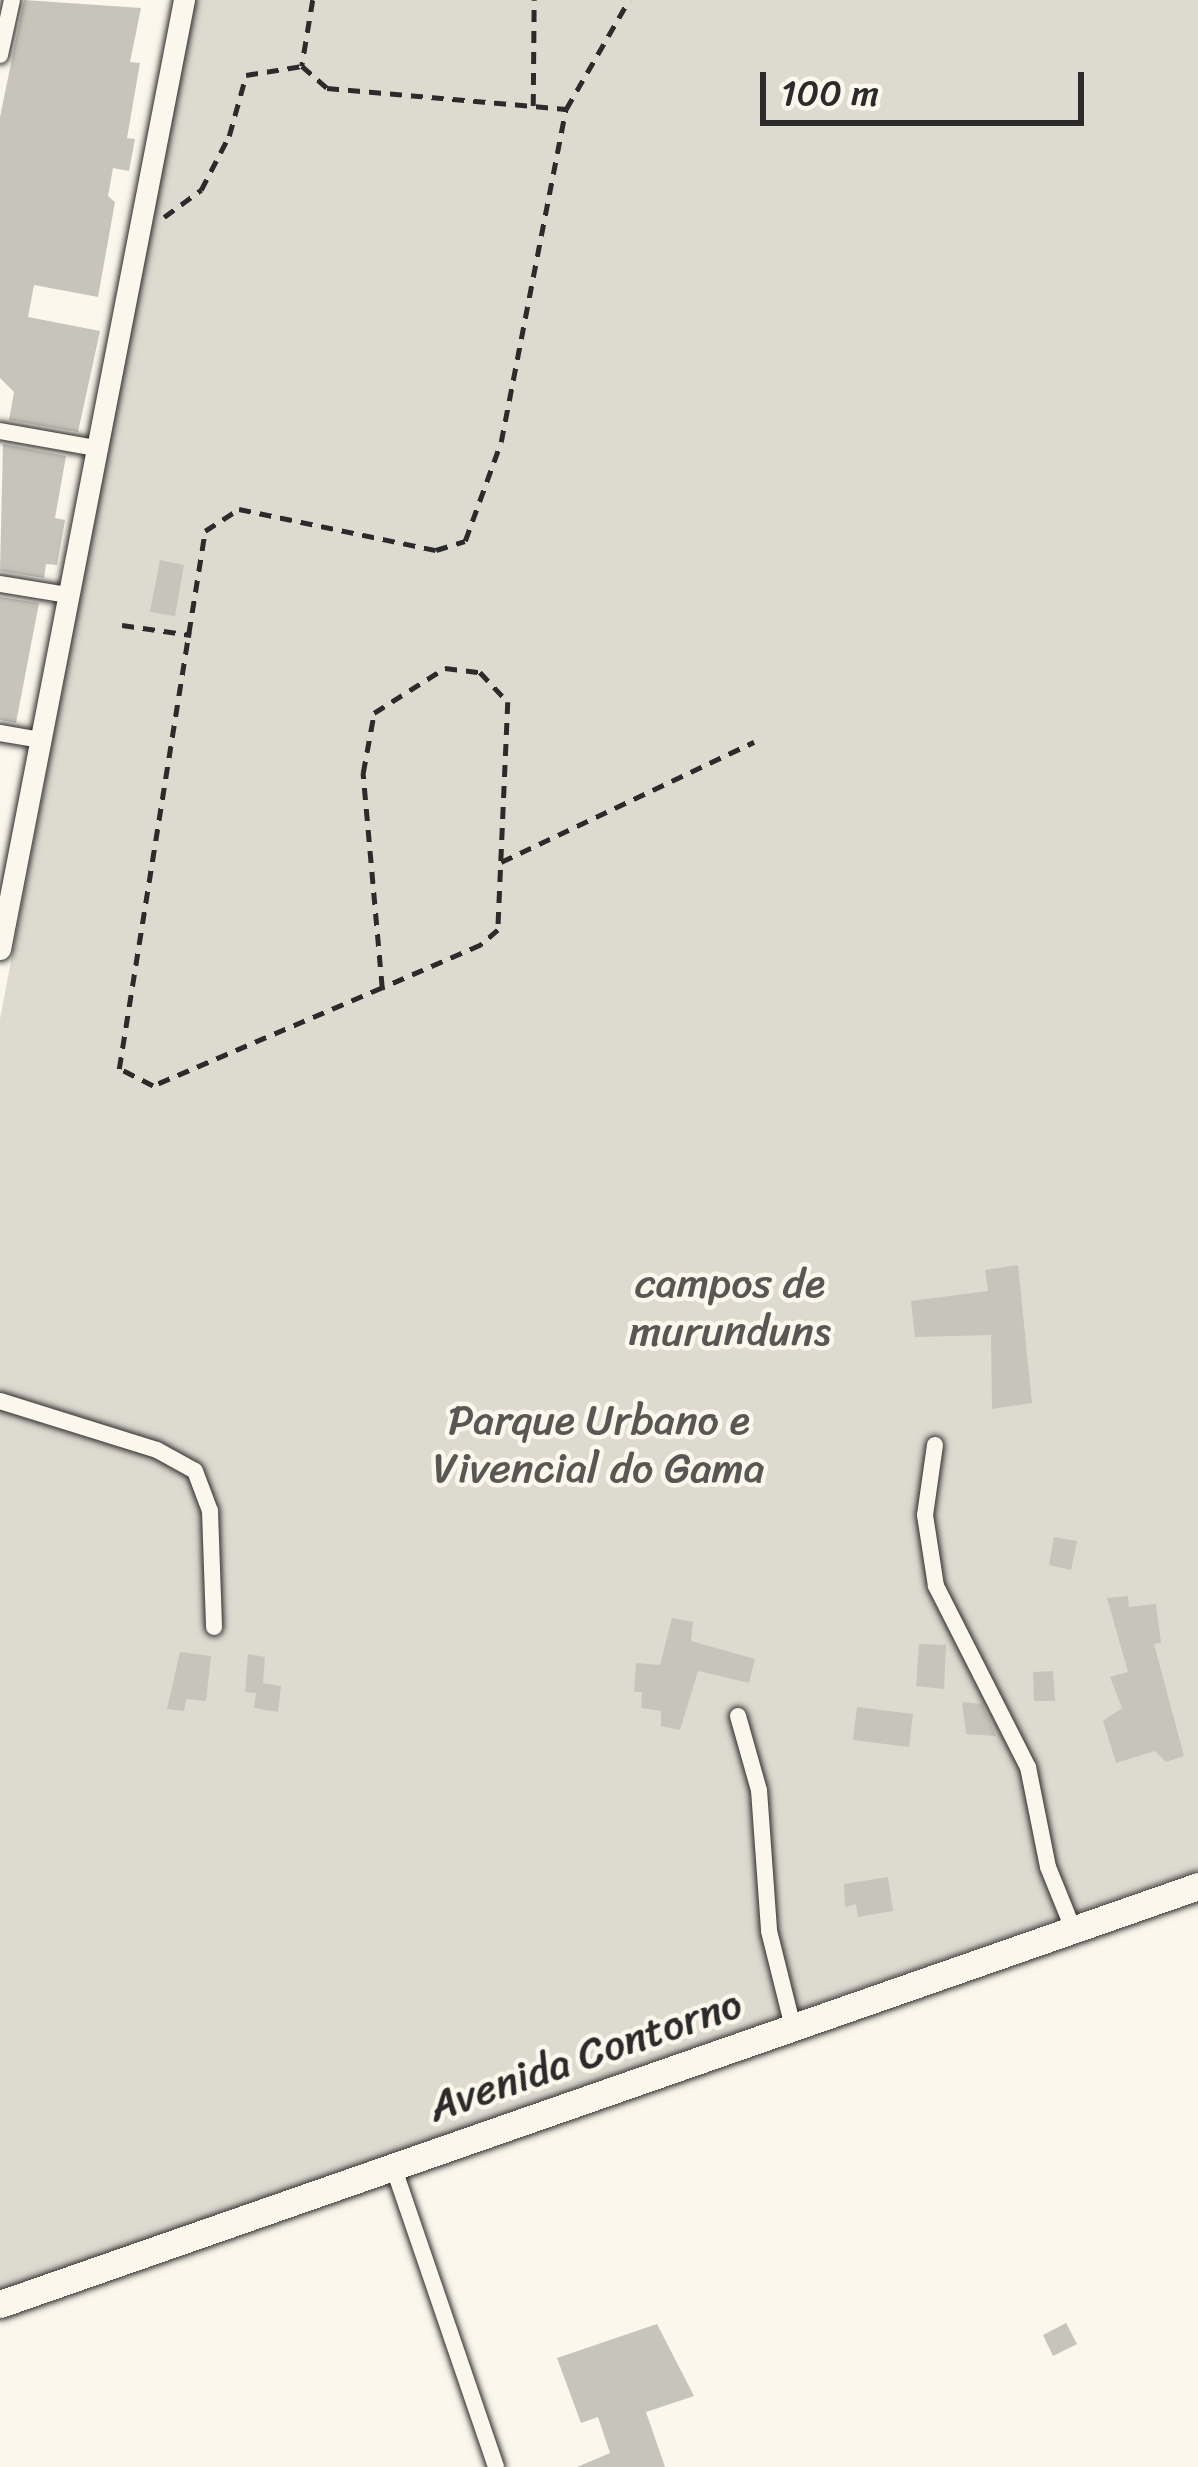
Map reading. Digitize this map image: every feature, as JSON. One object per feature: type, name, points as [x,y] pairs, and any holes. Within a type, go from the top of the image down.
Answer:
[{"type":"main road","name":"Avenida Contorno","points":[[0,2304],[1198,1886]]},
{"type":"street","points":[[0,55],[12,0]]},
{"type":"street","points":[[0,949],[5,897],[184,0]]},
{"type":"street","points":[[0,431],[95,448]]},
{"type":"street","points":[[0,584],[68,595]]},
{"type":"street","points":[[0,733],[40,740]]},
{"type":"street","points":[[0,1401],[157,1450],[195,1472],[210,1511],[214,1627]]},
{"type":"street","points":[[934,1445],[925,1516],[936,1586],[1028,1767],[1048,1867],[1073,1929]]},
{"type":"street","points":[[738,1717],[759,1790],[766,1914],[793,2027]]},
{"type":"street","points":[[393,2166],[496,2467]]},
{"type":"path","points":[[302,66],[313,0]]},
{"type":"path","points":[[533,106],[534,0]]},
{"type":"path","points":[[382,988],[366,739],[374,712],[445,668],[480,672],[508,702],[498,930],[382,988],[153,1087],[119,1070],[206,531],[239,508],[436,550],[465,542],[501,442],[566,109],[629,0]]},
{"type":"path","points":[[137,236],[201,190],[229,136],[246,75],[302,66]]},
{"type":"path","points":[[302,66],[327,88],[566,109]]},
{"type":"path","points":[[122,625],[191,635]]},
{"type":"path","points":[[501,862],[754,742]]},
{"type":"green space","name":"Parque Urbano e Vivencial do Gama","points":[[193,0],[1198,0],[1198,1870],[0,2290],[0,1019]]},
{"type":"building","points":[[24,0],[141,8],[130,62],[140,63],[127,138],[135,139],[129,171],[113,168],[108,196],[115,202],[98,297],[34,285],[28,317],[100,331],[78,432],[9,420],[14,392],[0,378],[0,117]]},
{"type":"building","points":[[3,444],[66,456],[55,518],[65,520],[57,565],[46,564],[44,578],[0,571]]},
{"type":"building","points":[[160,560],[184,565],[175,616],[150,612]]},
{"type":"building","points":[[0,597],[39,603],[16,723],[0,720]]},
{"type":"building","points":[[1018,1265],[1032,1403],[992,1409],[991,1335],[915,1337],[911,1301],[988,1291],[985,1270]]},
{"type":"building","points":[[1054,1537],[1077,1541],[1071,1570],[1049,1565]]},
{"type":"building","points":[[1128,1596],[1129,1607],[1156,1604],[1161,1643],[1154,1644],[1184,1756],[1166,1762],[1155,1751],[1116,1763],[1103,1721],[1122,1708],[1110,1677],[1128,1672],[1107,1598]]},
{"type":"building","points":[[672,1618],[693,1622],[691,1641],[755,1659],[749,1683],[698,1671],[680,1730],[661,1726],[661,1711],[641,1708],[642,1692],[634,1692],[636,1663],[660,1665]]},
{"type":"building","points":[[919,1644],[946,1645],[944,1689],[916,1686]]},
{"type":"building","points":[[180,1652],[211,1656],[206,1701],[186,1699],[184,1711],[167,1709]]},
{"type":"building","points":[[248,1654],[265,1657],[263,1683],[281,1686],[278,1712],[254,1708],[256,1693],[245,1692]]},
{"type":"building","points":[[1053,1671],[1055,1701],[1034,1701],[1033,1672]]},
{"type":"building","points":[[962,1702],[982,1704],[996,1736],[966,1734]]},
{"type":"building","points":[[857,1707],[913,1714],[909,1747],[853,1740]]},
{"type":"building","points":[[888,1877],[893,1911],[858,1917],[856,1904],[845,1907],[844,1884]]},
{"type":"building","points":[[1066,2323],[1077,2344],[1053,2356],[1043,2335]]},
{"type":"building","points":[[657,2324],[694,2396],[646,2412],[665,2467],[577,2467],[610,2453],[598,2417],[581,2423],[557,2358]]},
{"type":"park label","name":"campos de murunduns","points":[[730,1307]]}]
